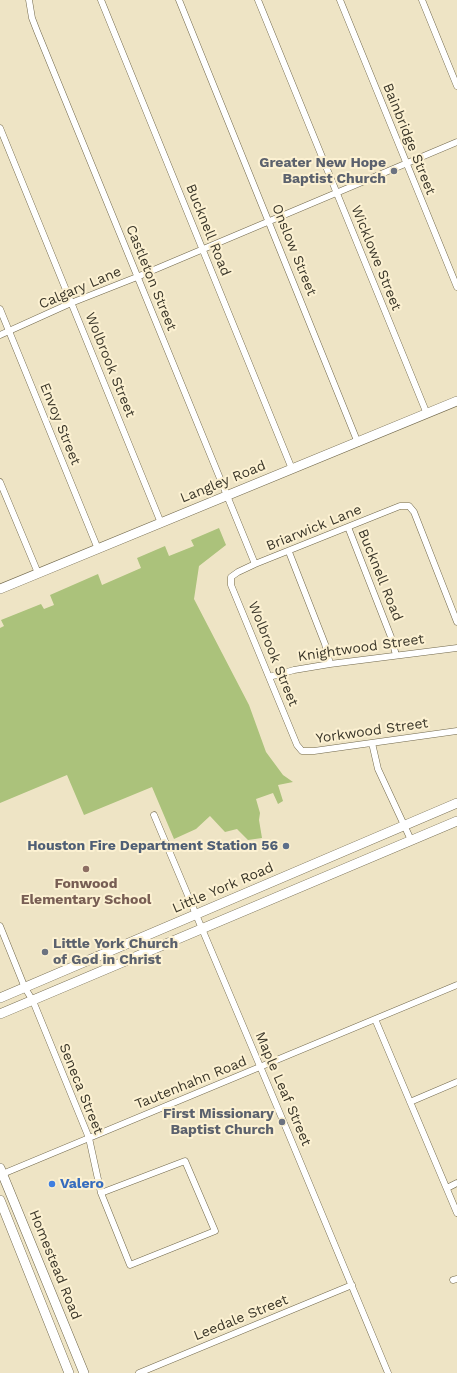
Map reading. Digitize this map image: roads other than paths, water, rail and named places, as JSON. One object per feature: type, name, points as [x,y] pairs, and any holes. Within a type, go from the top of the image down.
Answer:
[{"type":"main road","name":"Langley Road","points":[[0,589],[457,401]]},
{"type":"main road","name":"Little York Road","points":[[0,998],[457,803]]},
{"type":"main road","points":[[0,1014],[457,821]]},
{"type":"main road","points":[[301,870],[308,884]]},
{"type":"main road","points":[[281,879],[286,893]]},
{"type":"main road","name":"Homestead Road","points":[[1,1172],[84,1373]]},
{"type":"main road","name":"Homestead Road","points":[[0,1200],[70,1373]]},
{"type":"main road","points":[[36,1288],[48,1284]]},
{"type":"street","name":"Castleton Street","points":[[29,0],[32,18],[255,564]]},
{"type":"street","name":"Bucknell Road","points":[[101,0],[292,469]]},
{"type":"street","name":"Onslow Street","points":[[179,0],[358,443]]},
{"type":"street","name":"Wicklowe Street","points":[[258,0],[427,414]]},
{"type":"street","name":"Bainbridge Street","points":[[340,0],[457,287]]},
{"type":"street","points":[[422,0],[457,86]]},
{"type":"street","name":"Wolbrook Street","points":[[0,128],[161,522]]},
{"type":"street","name":"Calgary Lane","points":[[0,335],[71,303],[137,277],[457,142]]},
{"type":"street","name":"Envoy Street","points":[[0,309],[98,549]]},
{"type":"street","points":[[0,482],[38,573]]},
{"type":"street","name":"Briarwick Lane","points":[[230,577],[255,564],[289,552],[400,506],[409,506],[414,512],[457,622]]},
{"type":"street","name":"Bucknell Road","points":[[348,527],[392,637],[396,655]]},
{"type":"street","points":[[289,552],[326,644],[330,664]]},
{"type":"street","name":"Wolbrook Street","points":[[230,577],[231,585],[295,740]]},
{"type":"street","name":"Knightwood Street","points":[[269,676],[330,664],[457,648]]},
{"type":"street","name":"Yorkwood Street","points":[[295,740],[302,751],[314,751],[457,732]]},
{"type":"street","points":[[372,743],[378,769],[411,840]]},
{"type":"street","name":"Maple Leaf Street","points":[[154,815],[261,1067],[388,1373]]},
{"type":"street","name":"Seneca Street","points":[[0,926],[33,1001],[88,1138],[101,1193],[130,1265],[215,1231],[186,1160],[101,1193]]},
{"type":"street","name":"Tautenhahn Road","points":[[1,1172],[88,1138],[457,985]]},
{"type":"street","points":[[375,1019],[457,1213]]},
{"type":"street","points":[[410,1102],[457,1082]]},
{"type":"street","points":[[447,1188],[457,1183]]},
{"type":"street","name":"Leedale Street","points":[[139,1373],[352,1285]]},
{"type":"place","name":"Greater New Hope Baptist Church","points":[[394,171]]},
{"type":"place","name":"Houston Fire Department Station 56","points":[[286,846]]},
{"type":"place","name":"Fonwood Elementary School","points":[[86,869]]},
{"type":"place","name":"Little York Church of God in Christ","points":[[45,952]]},
{"type":"place","name":"First Missionary Baptist Church","points":[[282,1122]]},
{"type":"place","name":"Valero","points":[[52,1184]]}]
